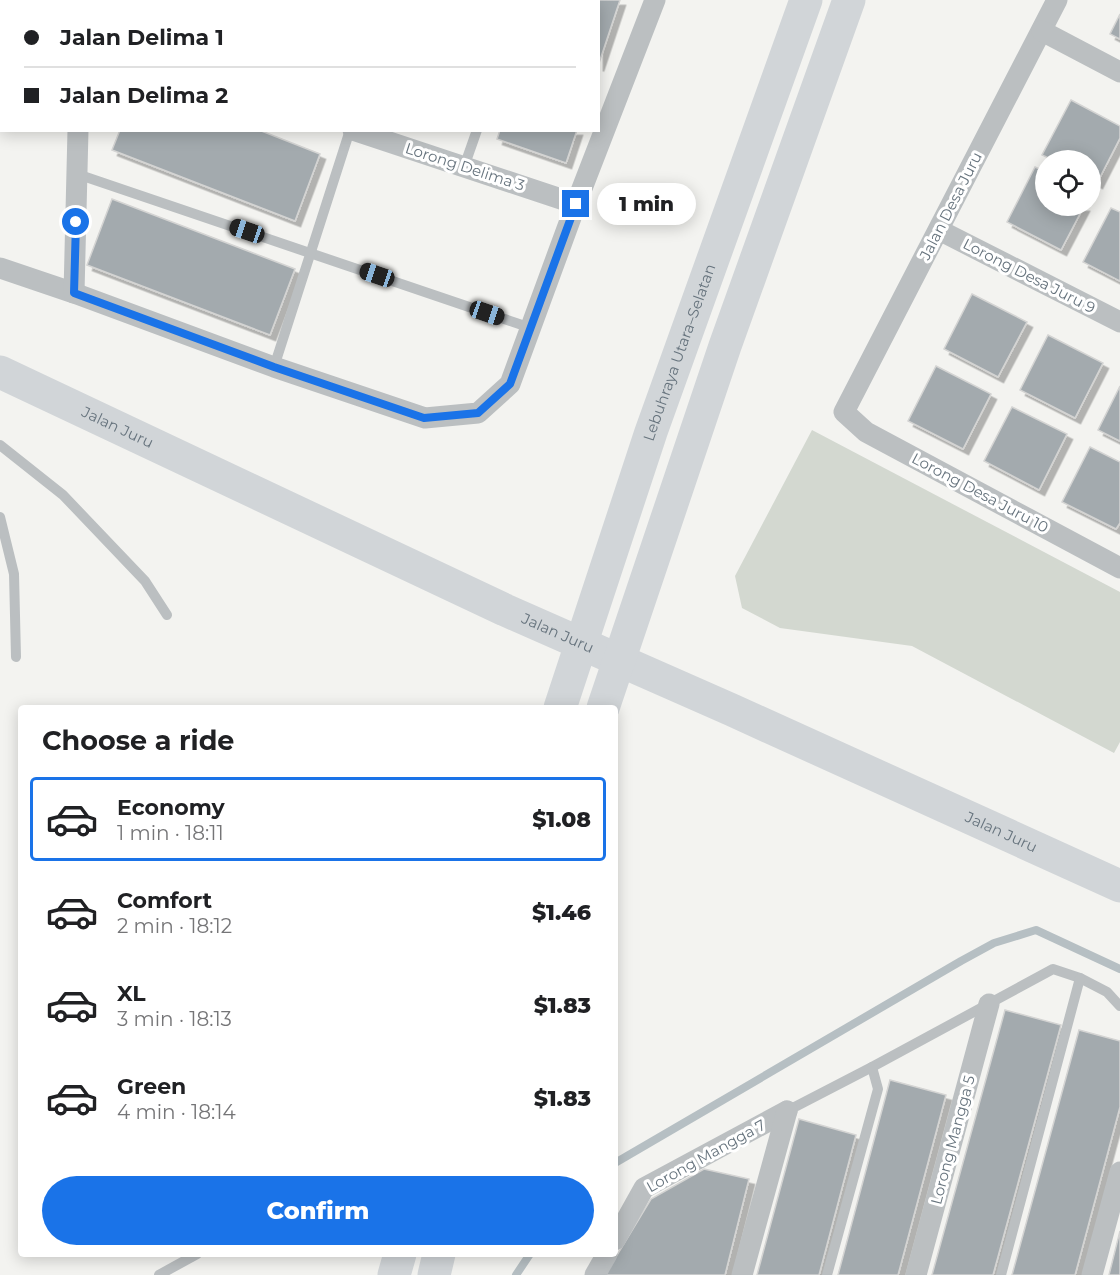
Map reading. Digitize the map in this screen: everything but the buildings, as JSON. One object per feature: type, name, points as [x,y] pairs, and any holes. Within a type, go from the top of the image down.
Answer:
[{"type":"main road","name":"Lebuhraya Utara–Selatan","points":[[561,705],[651,432],[806,0]]},
{"type":"main road","points":[[604,705],[725,346],[849,0]]},
{"type":"main road","name":"Jalan Juru","points":[[0,372],[505,610],[1120,886]]},
{"type":"main road","points":[[394,1275],[399,1257]]},
{"type":"main road","points":[[434,1275],[438,1257]]},
{"type":"street","points":[[0,268],[274,367],[424,418],[478,413],[510,384],[576,204],[655,0]]},
{"type":"street","name":"Jalan Desa Juru","points":[[844,412],[1057,0]]},
{"type":"street","points":[[1042,30],[1120,72]]},
{"type":"street","points":[[74,293],[78,132]]},
{"type":"street","name":"Lorong Delima 3","points":[[358,132],[576,204]]},
{"type":"street","name":"Lorong Desa Juru 9","points":[[939,230],[1120,322]]},
{"type":"street","name":"Lorong Desa Juru 10","points":[[844,412],[867,432],[1120,568]]},
{"type":"street","name":"Lorong Mangga 5","points":[[916,1275],[989,1005]]},
{"type":"street","points":[[742,1275],[787,1111]]},
{"type":"street","name":"Lorong Mangga 7","points":[[618,1235],[644,1188],[787,1111]]},
{"type":"street","points":[[1092,1275],[1120,1172]]},
{"type":"street","points":[[595,1275],[605,1257]]},
{"type":"lane","points":[[274,367],[351,132]]},
{"type":"lane","points":[[464,167],[476,132]]},
{"type":"lane","points":[[77,174],[531,328]]},
{"type":"lane","points":[[0,445],[63,495],[145,581],[167,615]]},
{"type":"lane","points":[[0,517],[14,574],[16,657]]},
{"type":"lane","points":[[787,1111],[1053,969],[1080,978],[1107,992],[1120,1006]]},
{"type":"lane","points":[[1001,1275],[1080,978]]},
{"type":"lane","points":[[827,1275],[878,1089],[872,1067]]},
{"type":"lane","points":[[159,1275],[192,1257]]},
{"type":"shaded area","points":[[812,430],[1120,592],[1120,742],[1114,753],[912,646],[780,628],[742,608],[735,576]]},
{"type":"waterway","points":[[618,1161],[994,943],[1036,930],[1120,969]]},
{"type":"waterway","points":[[516,1275],[528,1257]]},
{"type":"route","points":[[76,222],[74,293],[274,367],[424,418],[478,413],[510,384],[576,204]]}]
